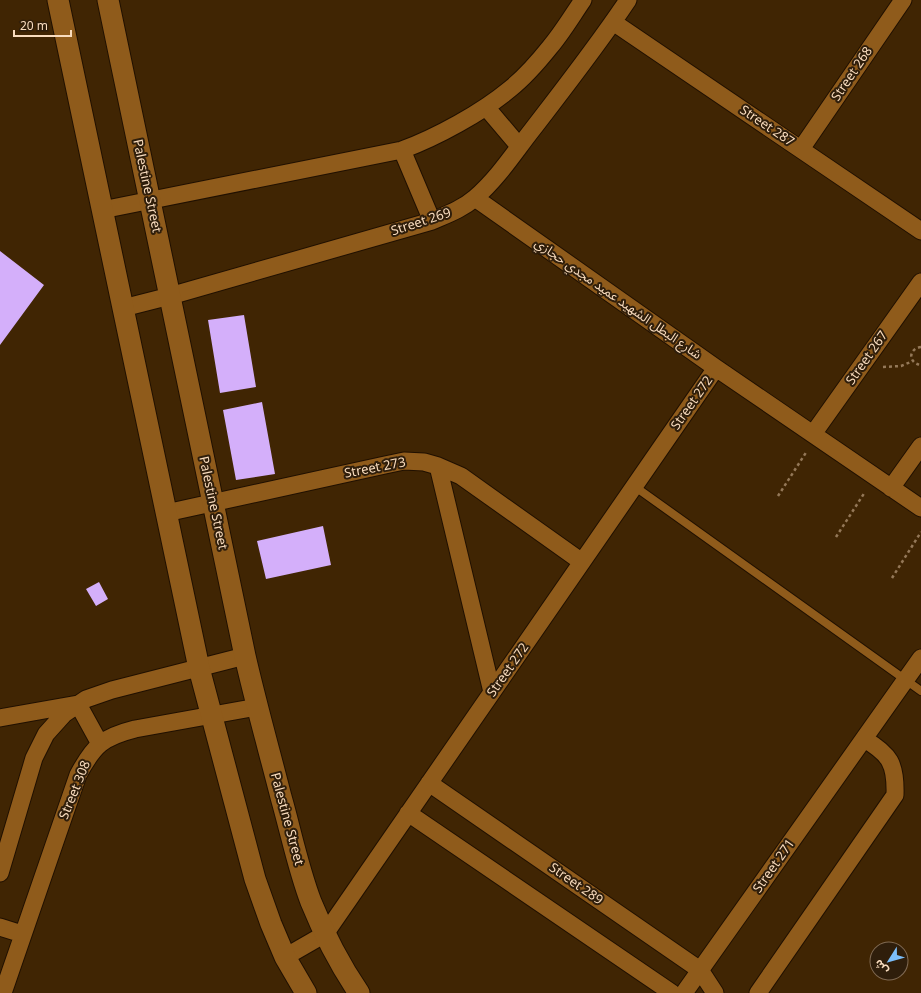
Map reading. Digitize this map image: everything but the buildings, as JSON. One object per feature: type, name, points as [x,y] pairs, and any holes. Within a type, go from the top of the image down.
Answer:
[{"type":"street","points":[[58,0],[199,668],[255,879],[285,958],[306,993]]},
{"type":"street","name":"Palestine Street","points":[[108,0],[245,656],[257,707],[300,867],[311,902],[325,934],[348,977],[359,993]]},
{"type":"street","points":[[102,210],[150,202],[402,150],[422,143],[486,107],[527,73],[551,46],[583,0]]},
{"type":"street","name":"Street 269","points":[[123,308],[432,221],[458,210],[475,198],[491,182],[580,69],[628,0]]},
{"type":"street","name":"Street 268","points":[[801,149],[903,0]]},
{"type":"street","name":"Street 287","points":[[613,22],[921,231]]},
{"type":"street","points":[[486,107],[519,146]]},
{"type":"street","points":[[402,150],[432,221]]},
{"type":"street","name":"شارع البطل الشهيد عميد مجدي حجازي","points":[[475,198],[716,368],[921,508]]},
{"type":"street","name":"Street 267","points":[[815,436],[864,362],[921,282]]},
{"type":"street","name":"Street 272","points":[[285,958],[325,934],[716,368]]},
{"type":"street","points":[[891,488],[921,446]]},
{"type":"street","name":"Street 273","points":[[166,513],[404,461],[424,462],[438,466],[461,476],[582,562]]},
{"type":"street","points":[[438,466],[492,692]]},
{"type":"street","points":[[0,873],[34,758],[46,734],[64,714],[86,699],[112,690],[245,656]]},
{"type":"street","name":"Street 271","points":[[684,993],[921,658]]},
{"type":"street","points":[[0,718],[78,704]]},
{"type":"street","points":[[78,704],[100,744]]},
{"type":"street","name":"Street 308","points":[[3,993],[22,934],[78,775],[87,758],[100,744],[117,734],[135,729],[257,707]]},
{"type":"street","points":[[758,993],[895,795],[895,778],[890,761],[879,748],[864,739]]},
{"type":"street","name":"Street 289","points":[[429,783],[700,970],[715,993]]},
{"type":"street","points":[[408,814],[672,993]]},
{"type":"street","points":[[0,927],[22,934]]},
{"type":"lane","points":[[634,486],[921,691]]},
{"type":"path","points":[[921,347],[915,349],[912,352],[911,357],[913,361],[921,365]]},
{"type":"path","points":[[864,362],[876,367],[889,368],[901,366],[913,361]]},
{"type":"path","points":[[778,496],[815,436]]},
{"type":"path","points":[[836,537],[875,477]]},
{"type":"path","points":[[892,578],[921,532]]}]
